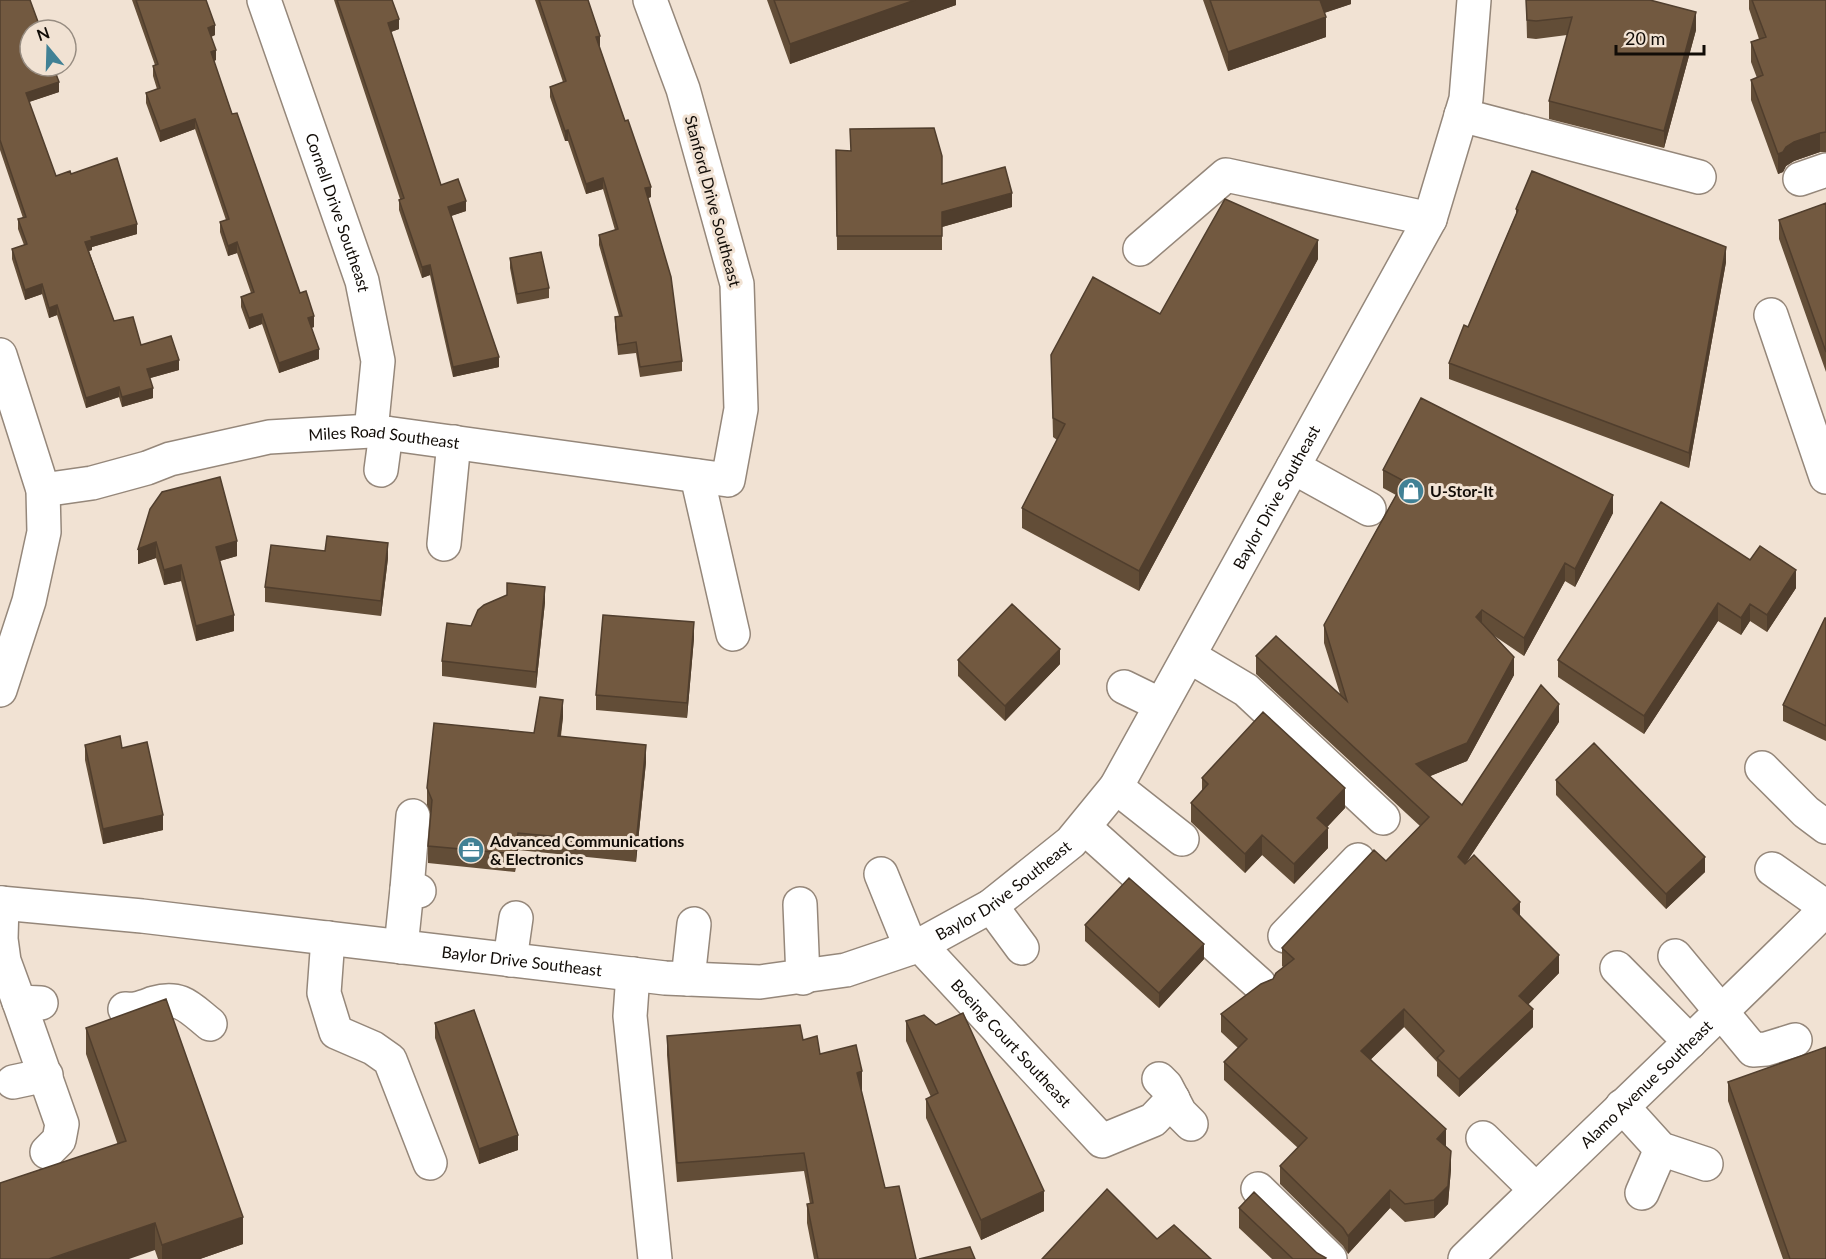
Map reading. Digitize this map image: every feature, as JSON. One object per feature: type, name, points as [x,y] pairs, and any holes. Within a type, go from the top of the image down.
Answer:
[{"type":"street","name":"Cornell Drive Southeast","points":[[264,0],[362,281],[378,361],[381,470]]},
{"type":"street","name":"Stanford Drive Southeast","points":[[650,0],[683,89],[736,284],[741,410],[713,478]]},
{"type":"street","name":"Baylor Drive Southeast","points":[[1,903],[142,916],[633,974],[760,982],[803,978],[846,970],[916,947],[991,906],[1071,843],[1116,787],[1430,219],[1466,99],[1474,0]]},
{"type":"street","points":[[1461,116],[1699,177]]},
{"type":"street","points":[[1140,249],[1226,175],[1430,219]]},
{"type":"street","points":[[1771,315],[1826,477]]},
{"type":"street","points":[[0,355],[6,393],[43,490],[44,532],[29,601],[0,690]]},
{"type":"street","name":"Miles Road Southeast","points":[[43,490],[92,483],[147,468],[170,459],[269,437],[379,432],[713,478]]},
{"type":"street","points":[[444,544],[454,442]]},
{"type":"street","points":[[1293,467],[1369,509]]},
{"type":"street","points":[[713,478],[733,634]]},
{"type":"street","points":[[1189,656],[1246,690],[1383,818]]},
{"type":"street","points":[[1124,687],[1161,705]]},
{"type":"street","points":[[1762,768],[1806,812],[1826,827]]},
{"type":"street","points":[[1116,787],[1182,839]]},
{"type":"street","points":[[401,947],[413,890],[413,816]]},
{"type":"street","points":[[1084,828],[1259,984]]},
{"type":"street","points":[[1285,936],[1358,860]]},
{"type":"street","points":[[1772,869],[1826,908]]},
{"type":"street","points":[[881,874],[916,947]]},
{"type":"street","points":[[1,903],[1,939],[4,961],[31,1003],[46,1075],[62,1124],[59,1140],[47,1152]]},
{"type":"street","points":[[800,904],[803,978]]},
{"type":"street","points":[[991,906],[1022,948]]},
{"type":"street","name":"Alamo Avenue Southeast","points":[[1465,1259],[1722,1012],[1826,908]]},
{"type":"street","points":[[510,960],[516,918]]},
{"type":"street","points":[[688,979],[694,924]]},
{"type":"street","points":[[328,938],[324,993],[336,1032],[373,1048],[390,1060],[430,1163]]},
{"type":"street","name":"Boeing Court Southeast","points":[[916,947],[1102,1141],[1153,1119],[1175,1101]]},
{"type":"street","points":[[1674,956],[1753,1050],[1766,1050],[1795,1040]]},
{"type":"street","points":[[1617,968],[1690,1042]]},
{"type":"street","points":[[633,974],[630,1016],[655,1259]]},
{"type":"street","points":[[125,1009],[138,1010],[168,999],[184,1003],[210,1024]]},
{"type":"street","points":[[13,1082],[46,1075]]},
{"type":"street","points":[[1622,1106],[1661,1149],[1706,1164]]},
{"type":"street","points":[[1483,1138],[1536,1190]]},
{"type":"street","points":[[1642,1193],[1661,1149]]},
{"type":"street","points":[[1258,1188],[1330,1259]]},
{"type":"building","points":[[0,0],[30,0],[37,18],[18,18],[18,78],[58,78],[59,82],[26,93],[56,176],[70,171],[71,174],[117,158],[137,224],[91,237],[92,240],[85,242],[114,321],[133,317],[141,345],[171,336],[179,360],[147,369],[153,388],[122,397],[119,387],[86,398],[57,305],[49,308],[42,284],[25,290],[12,249],[27,244],[18,219],[26,217],[0,140]]},
{"type":"building","points":[[136,0],[206,0],[215,25],[208,28],[216,50],[211,52],[232,114],[237,113],[300,293],[306,291],[314,316],[308,318],[319,349],[279,363],[262,314],[249,318],[241,297],[254,292],[237,242],[228,246],[220,222],[229,219],[195,119],[160,131],[146,93],[160,88],[153,66],[158,64]]},
{"type":"building","points":[[337,0],[392,0],[399,19],[388,23],[441,185],[458,179],[466,201],[448,207],[499,357],[453,367],[430,265],[422,267],[399,200],[404,198]]},
{"type":"building","points":[[539,0],[588,0],[600,36],[596,37],[651,187],[645,188],[671,277],[682,361],[640,367],[636,342],[618,345],[615,317],[622,316],[599,235],[618,229],[603,178],[586,184],[568,130],[565,131],[550,87],[566,81]]},
{"type":"building","points":[[774,0],[915,0],[790,44]]},
{"type":"building","points":[[1210,0],[1320,0],[1326,17],[1228,52]]},
{"type":"building","points":[[1526,0],[1650,0],[1696,12],[1664,131],[1549,101],[1572,17],[1527,20]]},
{"type":"building","points":[[1752,0],[1826,0],[1826,132],[1794,142],[1778,154],[1751,80],[1763,75],[1751,42],[1766,37]]},
{"type":"building","points":[[934,128],[942,156],[942,184],[1005,167],[1012,193],[942,212],[942,236],[837,236],[836,150],[851,151],[850,129]]},
{"type":"building","points":[[1532,171],[1726,247],[1689,453],[1449,363],[1464,325],[1468,327],[1518,210],[1516,209]]},
{"type":"building","points":[[1225,199],[1318,240],[1139,571],[1022,508],[1065,424],[1053,418],[1051,355],[1093,277],[1160,314]]},
{"type":"building","points":[[1826,203],[1826,352],[1779,220]]},
{"type":"building","points":[[541,252],[549,288],[517,294],[510,258]]},
{"type":"building","points":[[1421,398],[1613,495],[1575,569],[1565,563],[1524,638],[1482,610],[1476,617],[1514,657],[1467,743],[1416,764],[1462,805],[1541,685],[1559,704],[1458,857],[1465,864],[1474,855],[1520,902],[1513,909],[1559,955],[1519,996],[1533,1009],[1459,1079],[1437,1058],[1444,1051],[1404,1009],[1361,1051],[1446,1129],[1437,1139],[1451,1151],[1448,1186],[1434,1200],[1405,1204],[1390,1190],[1348,1236],[1343,1228],[1280,1166],[1307,1138],[1224,1062],[1247,1039],[1221,1014],[1261,984],[1273,979],[1276,973],[1294,959],[1282,948],[1374,850],[1386,861],[1429,817],[1256,656],[1276,636],[1347,701],[1324,625],[1404,481],[1383,470]]},
{"type":"building","points":[[220,477],[237,541],[216,547],[234,615],[196,626],[181,565],[164,570],[156,542],[138,549],[150,509],[162,492]]},
{"type":"building","points":[[1661,502],[1750,560],[1760,546],[1796,570],[1767,615],[1750,604],[1741,618],[1718,603],[1644,716],[1558,660]]},
{"type":"building","points":[[327,536],[388,543],[381,601],[265,587],[271,545],[325,551]]},
{"type":"building","points":[[507,583],[545,587],[536,672],[442,661],[447,623],[471,626],[478,610],[507,595]]},
{"type":"building","points":[[1012,604],[1060,649],[1005,706],[958,660]]},
{"type":"building","points":[[603,615],[694,622],[687,703],[596,695]]},
{"type":"building","points":[[1826,618],[1826,726],[1783,705]]},
{"type":"building","points":[[540,697],[563,700],[558,736],[646,745],[636,844],[518,833],[515,854],[428,846],[432,800],[427,788],[434,723],[534,733]]},
{"type":"building","points":[[1263,712],[1345,788],[1317,818],[1328,828],[1294,864],[1262,835],[1245,854],[1191,803],[1208,784],[1202,778]]},
{"type":"building","points":[[120,736],[122,748],[147,742],[163,815],[103,829],[85,745]]},
{"type":"building","points":[[1594,743],[1705,857],[1666,894],[1556,780]]},
{"type":"building","points":[[1129,878],[1204,944],[1159,993],[1085,925]]},
{"type":"building","points":[[166,999],[243,1217],[162,1245],[155,1223],[49,1259],[0,1259],[0,1183],[126,1141],[86,1028]]},
{"type":"building","points":[[474,1010],[518,1135],[479,1149],[435,1023]]},
{"type":"building","points":[[963,1013],[1044,1191],[981,1220],[926,1099],[938,1093],[906,1021],[924,1015],[936,1025]]},
{"type":"building","points":[[800,1025],[803,1040],[817,1036],[820,1054],[856,1045],[862,1071],[857,1073],[885,1188],[899,1186],[916,1259],[818,1259],[807,1204],[813,1203],[804,1153],[677,1163],[667,1036]]},
{"type":"building","points":[[1826,1047],[1826,1259],[1790,1259],[1728,1082]]},
{"type":"building","points":[[1107,1189],[1157,1239],[1174,1225],[1211,1259],[1042,1259]]},
{"type":"building","points":[[1254,1192],[1317,1253],[1326,1258],[1293,1259],[1239,1208]]},
{"type":"building","points":[[970,1247],[975,1259],[919,1259]]},
{"type":"place","name":"U-Stor-It","points":[[1411,491]]},
{"type":"place","name":"Advanced Communications & Electronics","points":[[471,850]]}]
